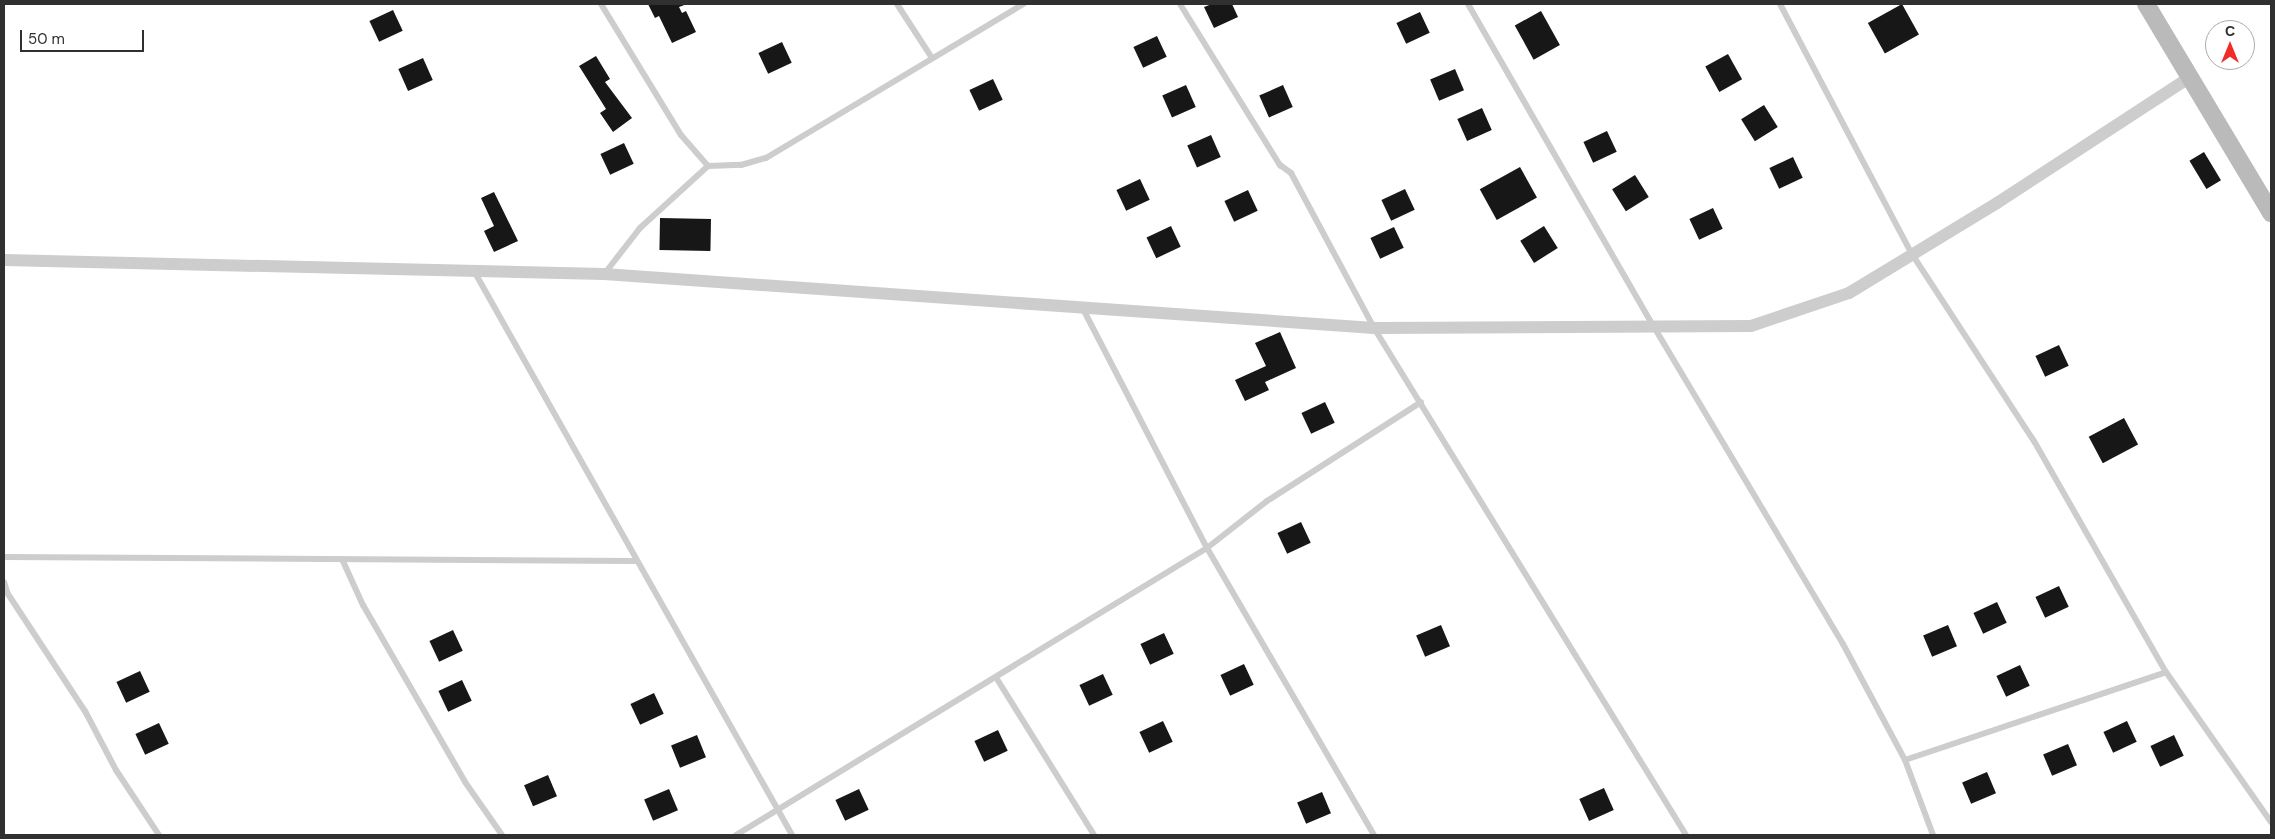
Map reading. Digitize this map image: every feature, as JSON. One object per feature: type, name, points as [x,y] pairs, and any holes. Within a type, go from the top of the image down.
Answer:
[{"type":"street","points":[[2146,4],[2271,213]]},
{"type":"street","points":[[4,260],[604,274],[1374,328],[1751,326],[1849,293],[1997,203],[2190,77]]},
{"type":"lane","points":[[600,4],[681,135],[708,166]]},
{"type":"lane","points":[[897,4],[932,58]]},
{"type":"lane","points":[[604,274],[640,228],[708,166],[741,165],[766,158],[1023,4]]},
{"type":"lane","points":[[1180,4],[1280,165],[1291,173],[1374,328],[1686,835]]},
{"type":"lane","points":[[1468,4],[1654,327],[1777,529],[1905,760],[1933,835]]},
{"type":"lane","points":[[1780,4],[1912,254],[2034,441],[2166,672],[2271,822]]},
{"type":"lane","points":[[474,271],[635,561],[792,835]]},
{"type":"lane","points":[[1082,307],[1207,548],[1374,835]]},
{"type":"lane","points":[[736,835],[997,678],[1207,548],[1267,501],[1421,402]]},
{"type":"lane","points":[[4,557],[635,561]]},
{"type":"lane","points":[[342,559],[368,614],[465,782],[502,835]]},
{"type":"lane","points":[[4,582],[8,594],[85,711],[116,770],[159,835]]},
{"type":"lane","points":[[1905,760],[2166,672]]},
{"type":"lane","points":[[997,678],[1094,835]]},
{"type":"building","points":[[648,4],[687,4],[679,7],[682,13],[686,11],[696,32],[672,43],[659,16],[655,18]]},
{"type":"building","points":[[1212,4],[1232,4],[1238,17],[1214,28],[1204,7]]},
{"type":"building","points":[[1902,4],[1919,35],[1885,54],[1868,23]]},
{"type":"building","points":[[393,10],[403,31],[379,42],[369,21]]},
{"type":"building","points":[[1541,11],[1560,45],[1534,60],[1515,26]]},
{"type":"building","points":[[1420,12],[1430,33],[1406,44],[1396,23]]},
{"type":"building","points":[[1157,36],[1167,57],[1143,68],[1133,47]]},
{"type":"building","points":[[782,42],[792,63],[768,74],[758,53]]},
{"type":"building","points":[[1728,54],[1742,79],[1719,92],[1705,67]]},
{"type":"building","points":[[596,56],[610,79],[605,82],[632,118],[613,132],[600,113],[606,109],[579,66]]},
{"type":"building","points":[[423,58],[433,80],[408,91],[398,69]]},
{"type":"building","points":[[1455,69],[1464,90],[1439,101],[1430,80]]},
{"type":"building","points":[[993,79],[1003,100],[979,111],[969,90]]},
{"type":"building","points":[[1186,85],[1196,107],[1172,118],[1162,96]]},
{"type":"building","points":[[1283,85],[1293,107],[1269,118],[1259,96]]},
{"type":"building","points":[[1764,105],[1778,127],[1755,141],[1741,119]]},
{"type":"building","points":[[1482,108],[1492,130],[1467,141],[1457,119]]},
{"type":"building","points":[[1607,131],[1617,152],[1593,163],[1583,142]]},
{"type":"building","points":[[1211,135],[1221,157],[1197,168],[1187,146]]},
{"type":"building","points":[[624,143],[634,164],[610,175],[600,154]]},
{"type":"building","points":[[2204,152],[2221,180],[2206,189],[2189,161]]},
{"type":"building","points":[[1793,157],[1803,178],[1779,189],[1769,168]]},
{"type":"building","points":[[1520,167],[1537,198],[1497,220],[1480,189]]},
{"type":"building","points":[[1635,175],[1649,197],[1626,211],[1612,189]]},
{"type":"building","points":[[1140,179],[1150,200],[1126,211],[1116,190]]},
{"type":"building","points":[[1405,189],[1415,210],[1391,221],[1381,200]]},
{"type":"building","points":[[1248,190],[1258,211],[1234,222],[1224,201]]},
{"type":"building","points":[[494,192],[518,241],[494,252],[484,231],[494,226],[481,198]]},
{"type":"building","points":[[1713,208],[1723,229],[1699,240],[1689,219]]},
{"type":"building","points":[[660,218],[711,219],[710,251],[659,250]]},
{"type":"building","points":[[1171,226],[1181,247],[1156,258],[1147,237]]},
{"type":"building","points":[[1544,226],[1558,248],[1534,263],[1520,241]]},
{"type":"building","points":[[1394,227],[1404,248],[1380,259],[1370,238]]},
{"type":"building","points":[[1280,332],[1296,368],[1265,382],[1269,390],[1245,401],[1235,380],[1266,366],[1255,343]]},
{"type":"building","points":[[2059,345],[2069,366],[2045,377],[2035,356]]},
{"type":"building","points":[[1325,402],[1335,423],[1311,434],[1301,413]]},
{"type":"building","points":[[2124,418],[2138,444],[2103,463],[2089,437]]},
{"type":"building","points":[[1301,522],[1311,543],[1287,554],[1277,533]]},
{"type":"building","points":[[2059,586],[2069,607],[2045,618],[2035,597]]},
{"type":"building","points":[[1997,602],[2007,623],[1983,634],[1973,613]]},
{"type":"building","points":[[1441,625],[1450,646],[1425,657],[1416,636]]},
{"type":"building","points":[[1948,625],[1957,646],[1932,657],[1923,636]]},
{"type":"building","points":[[453,630],[463,651],[439,662],[429,641]]},
{"type":"building","points":[[1164,633],[1174,654],[1150,665],[1140,644]]},
{"type":"building","points":[[1244,664],[1254,685],[1230,696],[1220,675]]},
{"type":"building","points":[[2020,665],[2030,686],[2006,697],[1996,676]]},
{"type":"building","points":[[140,671],[150,692],[126,703],[116,682]]},
{"type":"building","points":[[1103,674],[1113,695],[1089,706],[1079,685]]},
{"type":"building","points":[[462,680],[472,701],[448,712],[438,691]]},
{"type":"building","points":[[654,693],[664,714],[640,725],[630,704]]},
{"type":"building","points":[[1163,721],[1173,742],[1149,753],[1139,732]]},
{"type":"building","points":[[2127,721],[2137,742],[2113,753],[2103,732]]},
{"type":"building","points":[[159,723],[169,744],[145,755],[135,734]]},
{"type":"building","points":[[998,730],[1008,751],[984,762],[974,741]]},
{"type":"building","points":[[697,735],[706,757],[680,768],[671,745]]},
{"type":"building","points":[[2174,735],[2184,756],[2160,767],[2150,746]]},
{"type":"building","points":[[2068,744],[2077,765],[2052,776],[2043,755]]},
{"type":"building","points":[[1987,772],[1996,793],[1971,804],[1962,783]]},
{"type":"building","points":[[548,775],[557,796],[533,806],[524,785]]},
{"type":"building","points":[[1604,788],[1614,810],[1589,821],[1579,799]]},
{"type":"building","points":[[669,789],[678,810],[653,821],[644,800]]},
{"type":"building","points":[[859,789],[869,810],[845,821],[835,800]]},
{"type":"building","points":[[1322,792],[1331,813],[1306,824],[1297,803]]}]
